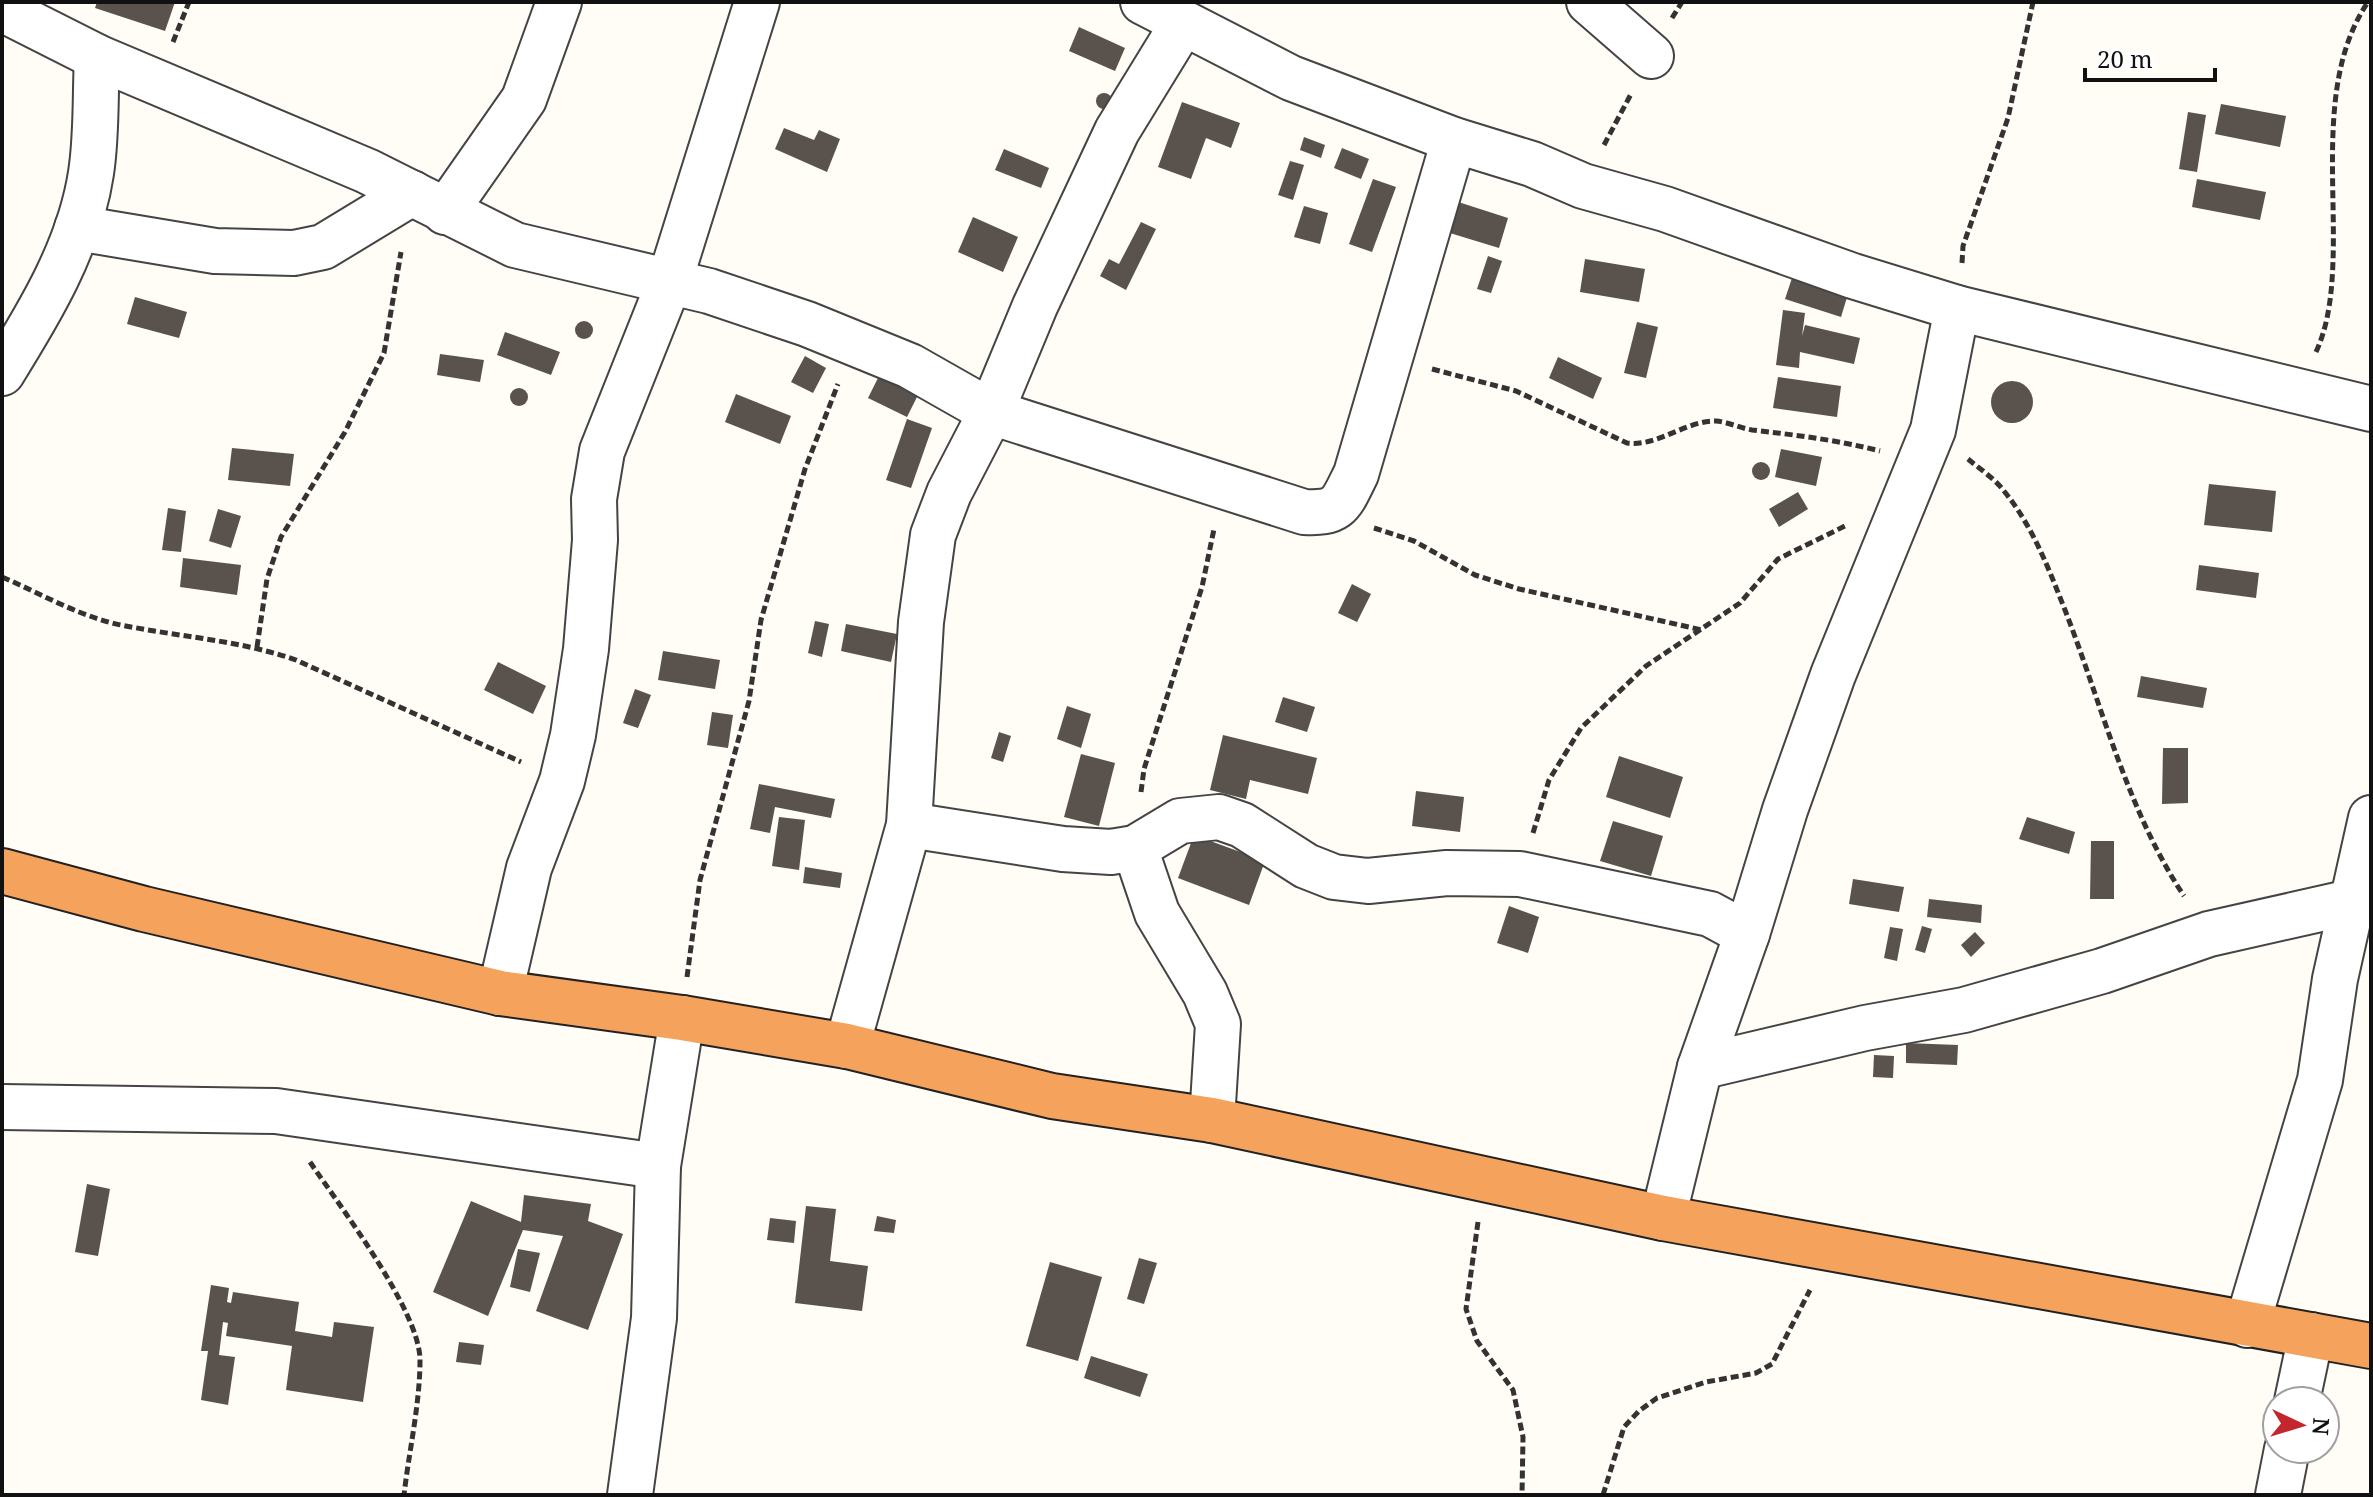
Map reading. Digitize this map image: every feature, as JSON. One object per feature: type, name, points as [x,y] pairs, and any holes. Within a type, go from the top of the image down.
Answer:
[{"type":"highway","points":[[2,871],[144,909],[500,993],[682,1018],[847,1046],[1052,1096],[1212,1120],[1486,1182],[1663,1218],[2371,1346]]},
{"type":"street","points":[[77,228],[215,251],[294,253],[323,247],[428,202],[496,144],[524,99],[559,2]]},
{"type":"street","points":[[500,993],[529,868],[562,781],[586,649],[595,540],[594,499],[602,451],[669,283],[757,2]]},
{"type":"street","points":[[1143,2],[1182,25],[1291,78],[1454,140],[1957,308],[2120,345],[2371,409]]},
{"type":"street","points":[[1589,2],[1651,56]]},
{"type":"street","points":[[2,9],[97,57],[428,202],[515,245],[709,291],[910,366],[991,412],[1222,489],[1285,508],[1324,513],[1340,505],[1356,474],[1454,140]]},
{"type":"street","points":[[847,1046],[909,825],[921,622],[933,535],[949,493],[991,412],[1035,306],[1117,131],[1182,25]]},
{"type":"street","points":[[2,373],[60,272],[77,228],[91,174],[97,57]]},
{"type":"street","points":[[1663,1218],[1700,1067],[1747,934],[1785,810],[1827,690],[1926,445],[1957,308]]},
{"type":"street","points":[[909,825],[1063,849],[1111,852],[1135,848],[1180,821],[1219,817],[1242,825],[1306,866],[1334,877],[1368,881],[1447,873],[1520,874],[1710,914],[1747,934]]},
{"type":"street","points":[[2247,1325],[2320,1080],[2361,896],[2371,818]]},
{"type":"street","points":[[1135,848],[1157,913],[1205,993],[1218,1024],[1212,1120]]},
{"type":"street","points":[[1700,1067],[1865,1028],[1964,1010],[2102,971],[2209,934],[2361,896]]},
{"type":"street","points":[[630,1495],[654,1318],[658,1166],[682,1018]]},
{"type":"street","points":[[2,1107],[276,1111],[658,1166]]},
{"type":"street","points":[[2300,1385],[2311,1335]]},
{"type":"street","points":[[2278,1495],[2284,1465]]},
{"type":"path","points":[[1957,308],[1963,246],[2008,118],[2033,2]]},
{"type":"path","points":[[2297,392],[2320,343],[2331,294],[2335,103],[2347,38],[2368,2]]},
{"type":"path","points":[[257,647],[267,579],[281,537],[345,432],[384,353],[395,308],[401,244],[408,225],[428,202]]},
{"type":"path","points":[[682,1018],[700,880],[746,713],[761,620],[805,469],[854,343]]},
{"type":"path","points":[[1389,358],[1516,391],[1627,443],[1642,445],[1689,425],[1718,421],[1748,429],[1926,445],[2003,488],[2037,540],[2086,665],[2117,756],[2168,872],[2209,934]]},
{"type":"path","points":[[1135,848],[1144,769],[1202,587],[1222,489]]},
{"type":"path","points":[[1324,513],[1414,541],[1475,575],[1519,589],[1703,631]]},
{"type":"path","points":[[1520,874],[1549,780],[1581,728],[1646,666],[1703,631],[1740,603],[1778,559],[1849,524]]},
{"type":"path","points":[[2,577],[72,611],[120,625],[257,647],[296,660],[562,781]]},
{"type":"path","points":[[276,1111],[382,1269],[404,1311],[420,1357],[404,1495]]},
{"type":"path","points":[[1486,1182],[1470,1266],[1466,1309],[1477,1341],[1513,1390],[1523,1437],[1522,1495]]},
{"type":"path","points":[[1603,1495],[1624,1427],[1639,1411],[1657,1398],[1706,1382],[1756,1373],[1772,1364],[1831,1248]]},
{"type":"building","points":[[97,2],[175,2],[165,31],[95,8]]},
{"type":"building","points":[[1079,27],[1125,48],[1115,71],[1069,51]]},
{"type":"building","points":[[1101,93],[1107,93],[1112,101],[1110,107],[1101,109],[1096,104],[1096,98]]},
{"type":"building","points":[[1182,102],[1240,123],[1231,148],[1206,138],[1191,179],[1158,167]]},
{"type":"building","points":[[2221,104],[2286,116],[2280,147],[2215,134]]},
{"type":"building","points":[[2188,112],[2206,115],[2197,172],[2179,169]]},
{"type":"building","points":[[784,128],[814,140],[819,130],[840,139],[827,172],[775,149]]},
{"type":"building","points":[[1304,137],[1325,145],[1321,158],[1300,150]]},
{"type":"building","points":[[1342,148],[1369,159],[1361,179],[1334,168]]},
{"type":"building","points":[[1004,149],[1049,168],[1041,188],[995,170]]},
{"type":"building","points":[[1290,161],[1304,165],[1293,200],[1278,195]]},
{"type":"building","points":[[1373,179],[1396,187],[1372,252],[1349,244]]},
{"type":"building","points":[[2197,179],[2266,192],[2260,220],[2192,207]]},
{"type":"building","points":[[1449,199],[1508,218],[1499,248],[1440,230]]},
{"type":"building","points":[[1304,206],[1328,213],[1320,244],[1294,237]]},
{"type":"building","points":[[973,217],[1018,237],[1003,272],[958,252]]},
{"type":"building","points":[[1141,222],[1156,229],[1126,290],[1100,276],[1109,259],[1119,264]]},
{"type":"building","points":[[1488,256],[1502,261],[1491,293],[1477,289]]},
{"type":"building","points":[[1585,259],[1645,269],[1639,302],[1580,292]]},
{"type":"building","points":[[1793,275],[1848,294],[1841,317],[1785,299]]},
{"type":"building","points":[[135,297],[187,312],[179,338],[127,324]]},
{"type":"building","points":[[1783,310],[1805,313],[1802,336],[1805,325],[1860,338],[1854,364],[1800,352],[1799,368],[1776,365]]},
{"type":"building","points":[[584,321],[593,330],[584,339],[575,330]]},
{"type":"building","points":[[1637,322],[1658,327],[1646,378],[1624,373]]},
{"type":"building","points":[[505,332],[560,352],[551,375],[497,355]]},
{"type":"building","points":[[440,354],[484,360],[480,382],[437,375]]},
{"type":"building","points":[[805,356],[826,368],[813,393],[791,382]]},
{"type":"building","points":[[1558,357],[1602,378],[1593,399],[1549,378]]},
{"type":"building","points":[[879,376],[918,395],[907,417],[868,398]]},
{"type":"building","points":[[1778,377],[1841,386],[1837,417],[1773,408]]},
{"type":"building","points":[[2012,381],[2027,387],[2033,402],[2027,417],[2012,423],[1997,417],[1991,402],[1997,387]]},
{"type":"building","points":[[519,388],[528,397],[519,406],[510,397]]},
{"type":"building","points":[[736,394],[791,416],[780,444],[725,422]]},
{"type":"building","points":[[907,419],[932,428],[911,488],[886,480]]},
{"type":"building","points":[[232,448],[294,454],[290,486],[228,480]]},
{"type":"building","points":[[1781,449],[1822,457],[1816,486],[1775,477]]},
{"type":"building","points":[[1761,462],[1770,471],[1761,480],[1752,471]]},
{"type":"building","points":[[2209,484],[2276,491],[2272,532],[2204,525]]},
{"type":"building","points":[[1798,492],[1808,509],[1779,527],[1769,509]]},
{"type":"building","points":[[168,508],[186,511],[181,552],[162,550]]},
{"type":"building","points":[[218,509],[241,516],[231,548],[209,541]]},
{"type":"building","points":[[183,558],[241,565],[237,595],[180,587]]},
{"type":"building","points":[[2199,565],[2259,573],[2256,598],[2196,590]]},
{"type":"building","points":[[1352,584],[1371,594],[1357,622],[1338,613]]},
{"type":"building","points":[[815,621],[829,624],[822,657],[808,653]]},
{"type":"building","points":[[846,624],[897,634],[891,662],[841,651]]},
{"type":"building","points":[[663,651],[720,660],[715,689],[658,680]]},
{"type":"building","points":[[498,662],[546,686],[533,714],[484,690]]},
{"type":"building","points":[[2141,676],[2207,688],[2203,708],[2137,697]]},
{"type":"building","points":[[635,689],[651,695],[638,728],[623,723]]},
{"type":"building","points":[[1283,697],[1315,707],[1307,732],[1275,722]]},
{"type":"building","points":[[1067,706],[1091,714],[1081,748],[1057,739]]},
{"type":"building","points":[[712,712],[733,715],[728,748],[707,745]]},
{"type":"building","points":[[999,732],[1011,736],[1003,762],[991,758]]},
{"type":"building","points":[[1223,735],[1317,758],[1308,794],[1250,780],[1246,799],[1210,790]]},
{"type":"building","points":[[2163,748],[2188,748],[2188,803],[2162,804]]},
{"type":"building","points":[[1081,754],[1115,763],[1099,826],[1064,817]]},
{"type":"building","points":[[1619,756],[1683,777],[1670,818],[1606,797]]},
{"type":"building","points":[[759,784],[835,799],[831,818],[775,807],[770,833],[750,829]]},
{"type":"building","points":[[1416,791],[1464,797],[1460,832],[1412,826]]},
{"type":"building","points":[[779,817],[805,820],[799,870],[772,866]]},
{"type":"building","points":[[2027,817],[2075,832],[2069,854],[2019,839]]},
{"type":"building","points":[[1613,821],[1663,836],[1651,876],[1600,861]]},
{"type":"building","points":[[1194,835],[1265,861],[1249,905],[1178,878]]},
{"type":"building","points":[[2091,841],[2114,841],[2114,899],[2090,899]]},
{"type":"building","points":[[805,867],[842,873],[840,888],[803,883]]},
{"type":"building","points":[[1853,879],[1904,887],[1899,912],[1849,904]]},
{"type":"building","points":[[1929,899],[1982,905],[1981,923],[1927,917]]},
{"type":"building","points":[[1509,906],[1539,917],[1528,953],[1497,943]]},
{"type":"building","points":[[1922,926],[1932,929],[1925,953],[1915,950]]},
{"type":"building","points":[[1890,927],[1903,929],[1897,961],[1884,958]]},
{"type":"building","points":[[1975,932],[1985,943],[1971,957],[1961,945]]},
{"type":"building","points":[[1906,1043],[1958,1045],[1957,1065],[1906,1063]]},
{"type":"building","points":[[1874,1055],[1894,1056],[1893,1078],[1873,1077]]},
{"type":"building","points":[[87,1184],[110,1189],[98,1256],[75,1252]]},
{"type":"building","points":[[524,1195],[591,1204],[588,1221],[623,1234],[588,1330],[536,1311],[563,1236],[523,1230],[488,1316],[433,1292],[471,1201],[521,1222]]},
{"type":"building","points":[[806,1206],[836,1209],[830,1261],[868,1266],[862,1311],[795,1303]]},
{"type":"building","points":[[877,1216],[896,1220],[894,1233],[874,1231]]},
{"type":"building","points":[[770,1218],[796,1221],[794,1243],[767,1240]]},
{"type":"building","points":[[518,1249],[540,1253],[530,1292],[510,1287]]},
{"type":"building","points":[[1139,1258],[1157,1263],[1144,1304],[1127,1299]]},
{"type":"building","points":[[1050,1262],[1102,1277],[1078,1361],[1026,1346]]},
{"type":"building","points":[[211,1285],[229,1288],[227,1302],[231,1303],[233,1292],[299,1302],[295,1331],[332,1337],[334,1322],[374,1327],[363,1402],[286,1390],[292,1346],[226,1336],[228,1323],[223,1322],[219,1355],[235,1357],[228,1405],[201,1400],[208,1351],[201,1351]]},
{"type":"building","points":[[459,1342],[484,1345],[481,1365],[456,1362]]},
{"type":"building","points":[[1091,1356],[1148,1374],[1140,1397],[1084,1378]]}]
